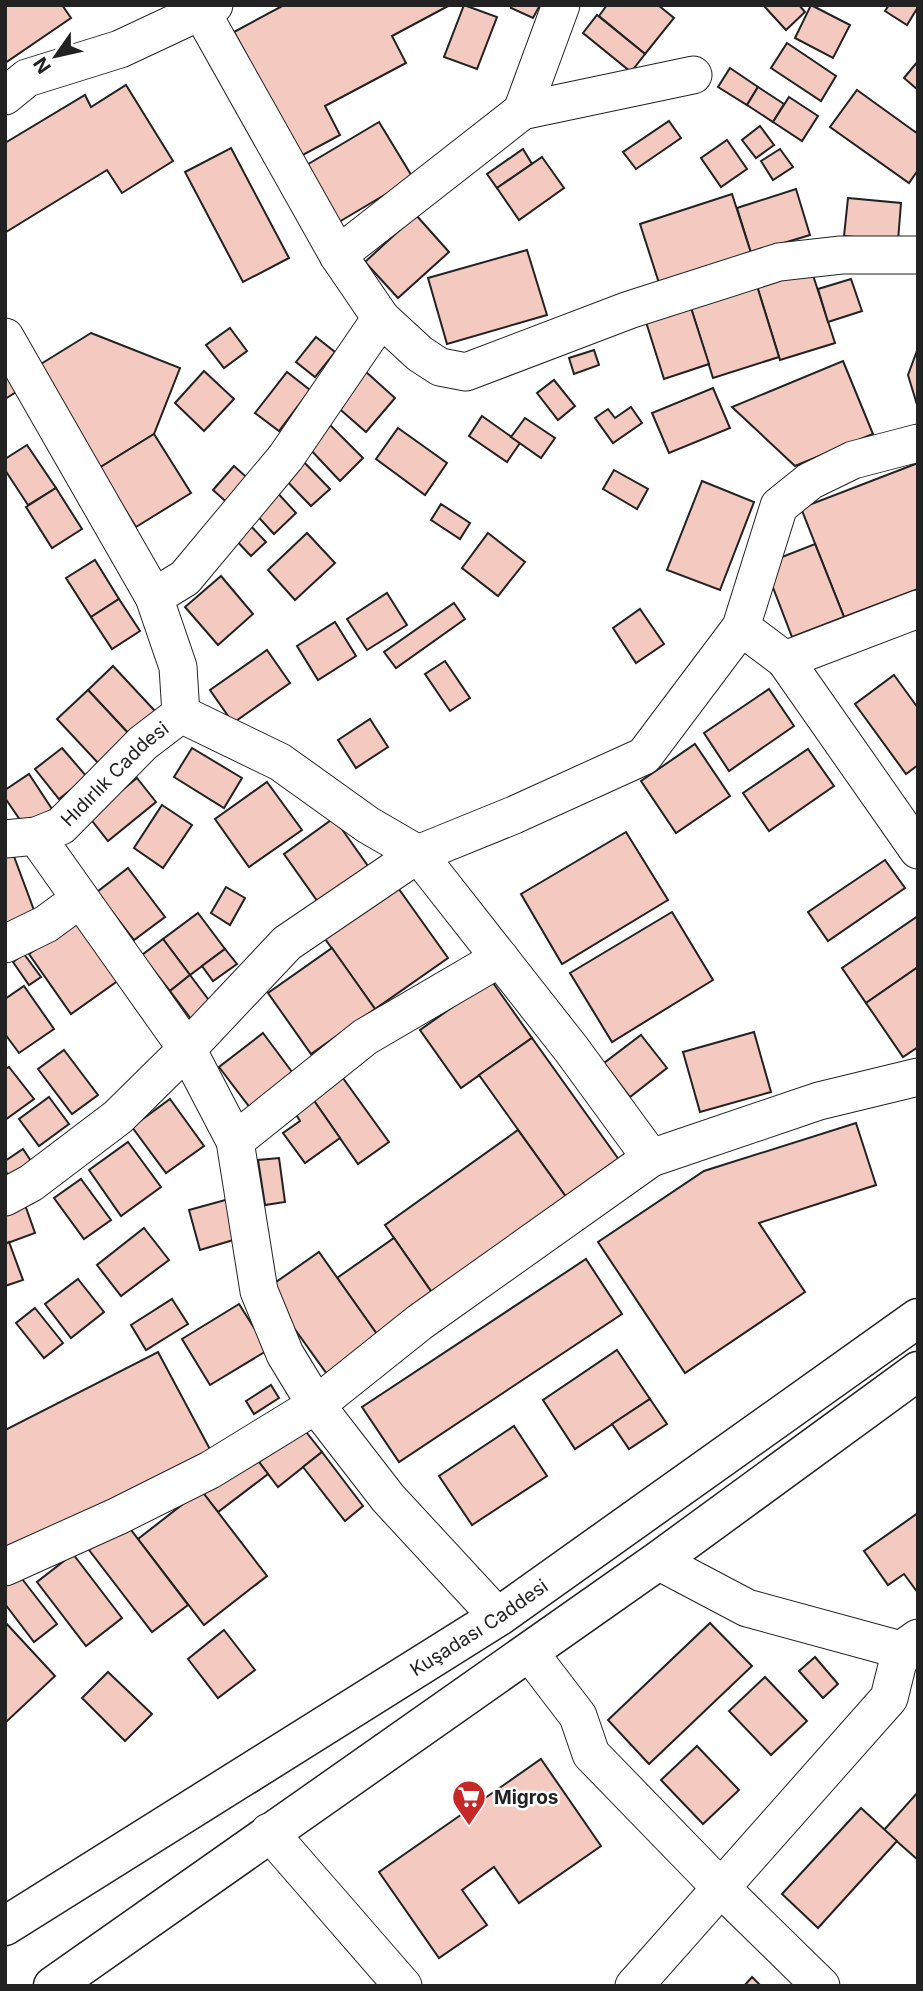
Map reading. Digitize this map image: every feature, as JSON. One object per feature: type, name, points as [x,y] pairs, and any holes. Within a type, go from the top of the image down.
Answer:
[{"type":"main road","name":"Kuşadası Caddesi","points":[[15,1920],[498,1617],[918,1318]]},
{"type":"main road","points":[[53,1986],[658,1561],[918,1371]]},
{"type":"street","points":[[522,111],[561,5]]},
{"type":"street","points":[[5,96],[27,78],[120,49],[208,9],[338,256],[381,318],[420,354],[440,367],[466,372],[629,310],[779,262],[841,255],[918,255]]},
{"type":"street","points":[[338,256],[522,111],[693,75]]},
{"type":"street","points":[[154,597],[185,578],[286,457],[381,318]]},
{"type":"street","points":[[5,337],[154,597],[178,667],[181,714],[281,762],[368,825],[418,854],[572,1050],[651,1158]]},
{"type":"street","points":[[5,1197],[32,1183],[118,1117],[187,1049],[287,943],[418,854],[514,815],[644,756],[741,627],[779,506],[810,481],[853,460],[918,443]]},
{"type":"street","points":[[785,660],[918,608]]},
{"type":"street","points":[[741,627],[785,660],[918,850]]},
{"type":"street","name":"Hıdırlık Caddesi","points":[[21,838],[61,825],[143,743],[181,714]]},
{"type":"street","points":[[21,838],[80,899],[187,1049],[235,1141],[259,1291],[285,1354],[316,1405],[387,1498],[498,1617]]},
{"type":"street","points":[[5,944],[46,924],[80,899]]},
{"type":"street","points":[[235,1141],[365,1037],[500,958]]},
{"type":"street","points":[[5,1567],[210,1471],[316,1405],[420,1322],[651,1158],[819,1101],[918,1077]]},
{"type":"street","points":[[634,1986],[889,1698],[912,1646],[747,1608],[658,1561]]},
{"type":"street","points":[[528,1652],[578,1716],[591,1754],[821,1986]]},
{"type":"street","points":[[270,1832],[403,1986]]},
{"type":"building","points":[[5,5],[62,5],[71,18],[5,63]]},
{"type":"building","points":[[284,5],[450,5],[392,36],[406,63],[325,106],[340,135],[301,156],[234,32]]},
{"type":"building","points":[[464,5],[497,17],[477,69],[444,57]]},
{"type":"building","points":[[512,5],[540,5],[533,18],[511,8]]},
{"type":"building","points":[[607,5],[658,5],[674,18],[645,54],[599,16]]},
{"type":"building","points":[[765,5],[799,5],[805,12],[786,30]]},
{"type":"building","points":[[811,5],[850,25],[833,58],[795,38]]},
{"type":"building","points":[[889,5],[918,7],[907,25],[885,11]]},
{"type":"building","points":[[597,15],[645,54],[631,72],[583,33]]},
{"type":"building","points":[[787,43],[836,76],[821,101],[771,68]]},
{"type":"building","points":[[918,61],[918,90],[904,78]]},
{"type":"building","points":[[730,68],[758,87],[747,105],[718,87]]},
{"type":"building","points":[[126,85],[173,161],[122,193],[107,170],[6,232],[5,143],[85,95],[91,107]]},
{"type":"building","points":[[758,87],[784,104],[773,122],[747,105]]},
{"type":"building","points":[[857,90],[918,134],[918,170],[909,183],[830,127]]},
{"type":"building","points":[[789,97],[818,116],[802,141],[773,122]]},
{"type":"building","points":[[669,121],[681,138],[636,169],[623,152]]},
{"type":"building","points":[[379,122],[413,178],[339,222],[305,166]]},
{"type":"building","points":[[760,126],[774,145],[756,158],[742,140]]},
{"type":"building","points":[[727,140],[747,169],[721,187],[701,158]]},
{"type":"building","points":[[231,148],[289,258],[243,282],[185,172]]},
{"type":"building","points":[[523,149],[532,164],[497,188],[487,174]]},
{"type":"building","points":[[780,149],[793,167],[773,180],[761,161]]},
{"type":"building","points":[[542,157],[564,188],[519,220],[497,188]]},
{"type":"building","points":[[796,189],[810,235],[751,253],[737,208]]},
{"type":"building","points":[[732,194],[751,253],[659,283],[640,224]]},
{"type":"building","points":[[848,198],[901,203],[898,241],[844,236]]},
{"type":"building","points":[[416,215],[449,252],[398,298],[365,262]]},
{"type":"building","points":[[527,250],[547,315],[447,344],[428,278]]},
{"type":"building","points":[[811,269],[835,343],[780,360],[757,286]]},
{"type":"building","points":[[851,279],[862,311],[828,322],[818,289]]},
{"type":"building","points":[[757,286],[779,357],[713,378],[691,308]]},
{"type":"building","points":[[691,308],[709,364],[664,379],[646,322]]},
{"type":"building","points":[[230,328],[247,351],[224,368],[206,345]]},
{"type":"building","points":[[91,333],[180,368],[154,434],[99,468],[36,367]]},
{"type":"building","points":[[316,337],[335,352],[315,377],[296,362]]},
{"type":"building","points":[[918,348],[918,408],[908,375]]},
{"type":"building","points":[[594,350],[599,365],[574,374],[569,358]]},
{"type":"building","points":[[843,361],[873,434],[795,466],[732,407]]},
{"type":"building","points":[[5,365],[21,389],[5,399]]},
{"type":"building","points":[[204,371],[234,399],[204,431],[175,403]]},
{"type":"building","points":[[365,371],[395,398],[366,432],[335,405]]},
{"type":"building","points":[[287,372],[310,390],[279,431],[255,413]]},
{"type":"building","points":[[554,380],[575,406],[558,420],[537,393]]},
{"type":"building","points":[[713,388],[730,428],[669,453],[652,413]]},
{"type":"building","points":[[631,407],[642,423],[613,443],[595,418],[608,409],[615,418]]},
{"type":"building","points":[[482,416],[520,443],[507,462],[469,436]]},
{"type":"building","points":[[525,418],[555,438],[541,458],[511,437]]},
{"type":"building","points":[[330,425],[363,458],[340,481],[308,447]]},
{"type":"building","points":[[398,428],[447,463],[425,495],[376,459]]},
{"type":"building","points":[[154,434],[191,493],[136,527],[99,468]]},
{"type":"building","points":[[27,445],[56,488],[28,505],[5,470],[5,459]]},
{"type":"building","points":[[298,456],[330,489],[311,506],[279,473]]},
{"type":"building","points":[[918,463],[918,589],[844,617],[801,508]]},
{"type":"building","points":[[234,466],[253,483],[232,507],[213,490]]},
{"type":"building","points":[[614,470],[648,489],[637,509],[603,489]]},
{"type":"building","points":[[702,481],[754,502],[720,590],[667,570]]},
{"type":"building","points":[[56,488],[82,529],[52,548],[26,507]]},
{"type":"building","points":[[274,489],[296,513],[274,534],[252,510]]},
{"type":"building","points":[[441,504],[470,523],[460,539],[431,520]]},
{"type":"building","points":[[247,522],[266,542],[251,556],[232,536]]},
{"type":"building","points":[[307,533],[335,563],[295,600],[268,570]]},
{"type":"building","points":[[488,533],[525,562],[498,596],[462,568]]},
{"type":"building","points":[[815,544],[844,617],[792,637],[764,564]]},
{"type":"building","points":[[95,560],[119,599],[91,617],[66,578]]},
{"type":"building","points":[[221,576],[253,614],[218,645],[185,607]]},
{"type":"building","points":[[387,593],[407,625],[367,650],[347,619]]},
{"type":"building","points":[[119,599],[140,631],[112,649],[91,617]]},
{"type":"building","points":[[454,603],[465,619],[396,668],[384,652]]},
{"type":"building","points":[[640,609],[664,644],[636,663],[613,628]]},
{"type":"building","points":[[335,622],[356,656],[318,680],[297,646]]},
{"type":"building","points":[[267,650],[290,683],[233,723],[210,690]]},
{"type":"building","points":[[445,661],[470,698],[450,711],[425,674]]},
{"type":"building","points":[[113,666],[155,711],[130,735],[88,690]]},
{"type":"building","points":[[894,675],[918,708],[918,765],[906,774],[855,704]]},
{"type":"building","points":[[769,689],[794,726],[729,771],[704,733]]},
{"type":"building","points":[[88,690],[130,735],[99,764],[57,719]]},
{"type":"building","points":[[370,719],[388,747],[356,768],[338,740]]},
{"type":"building","points":[[695,744],[730,796],[676,833],[641,781]]},
{"type":"building","points":[[62,748],[87,777],[59,799],[35,769]]},
{"type":"building","points":[[192,748],[242,778],[224,808],[174,777]]},
{"type":"building","points":[[808,749],[834,786],[769,831],[743,793]]},
{"type":"building","points":[[29,774],[52,809],[25,827],[5,798],[5,790]]},
{"type":"building","points":[[137,778],[156,802],[108,841],[89,817]]},
{"type":"building","points":[[267,782],[302,830],[249,867],[215,819]]},
{"type":"building","points":[[162,805],[192,825],[163,868],[134,848]]},
{"type":"building","points":[[334,818],[368,866],[318,902],[284,854]]},
{"type":"building","points":[[626,832],[668,900],[562,964],[521,894]]},
{"type":"building","points":[[9,843],[35,913],[5,924],[5,844]]},
{"type":"building","points":[[885,860],[905,888],[828,941],[808,912]]},
{"type":"building","points":[[128,868],[165,917],[134,940],[97,892]]},
{"type":"building","points":[[396,885],[448,958],[375,1009],[323,936]]},
{"type":"building","points":[[226,887],[245,898],[230,925],[211,913]]},
{"type":"building","points":[[672,912],[713,980],[612,1042],[570,973]]},
{"type":"building","points":[[198,913],[225,949],[190,975],[163,939]]},
{"type":"building","points":[[918,916],[918,967],[866,1003],[842,968]]},
{"type":"building","points":[[77,921],[119,980],[71,1014],[29,954]]},
{"type":"building","points":[[163,939],[190,975],[170,991],[142,955]]},
{"type":"building","points":[[332,948],[375,1009],[311,1054],[268,993]]},
{"type":"building","points":[[225,949],[237,964],[213,981],[202,966]]},
{"type":"building","points":[[24,954],[41,977],[29,985],[13,962]]},
{"type":"building","points":[[918,967],[918,1047],[903,1057],[866,1003]]},
{"type":"building","points":[[190,975],[214,1007],[194,1023],[170,991]]},
{"type":"building","points":[[491,980],[532,1038],[461,1088],[420,1030]]},
{"type":"building","points":[[24,986],[54,1029],[19,1053],[5,1034],[5,999]]},
{"type":"building","points":[[754,1032],[771,1092],[700,1112],[683,1052]]},
{"type":"building","points":[[263,1033],[295,1076],[251,1109],[219,1067]]},
{"type":"building","points":[[641,1035],[667,1068],[630,1097],[604,1063]]},
{"type":"building","points":[[532,1038],[622,1164],[569,1201],[479,1075]]},
{"type":"building","points":[[64,1050],[98,1095],[72,1114],[38,1069]]},
{"type":"building","points":[[9,1067],[34,1099],[5,1120],[5,1069]]},
{"type":"building","points":[[340,1074],[389,1142],[358,1164],[310,1095]]},
{"type":"building","points":[[310,1095],[340,1138],[305,1163],[283,1133],[300,1121],[292,1108]]},
{"type":"building","points":[[49,1097],[69,1124],[39,1146],[19,1119]]},
{"type":"building","points":[[170,1099],[204,1146],[166,1173],[132,1127]]},
{"type":"building","points":[[856,1123],[876,1185],[759,1223],[805,1292],[685,1373],[598,1242],[704,1171]]},
{"type":"building","points":[[518,1130],[569,1201],[435,1297],[385,1225]]},
{"type":"building","points":[[128,1142],[161,1187],[121,1216],[89,1170]]},
{"type":"building","points":[[23,1149],[31,1161],[9,1177],[5,1170],[5,1161]]},
{"type":"building","points":[[279,1158],[285,1202],[265,1205],[258,1160]]},
{"type":"building","points":[[81,1179],[111,1220],[84,1239],[54,1198]]},
{"type":"building","points":[[229,1199],[240,1238],[200,1250],[189,1210]]},
{"type":"building","points":[[24,1202],[35,1233],[5,1244],[5,1209]]},
{"type":"building","points":[[144,1228],[169,1260],[121,1296],[97,1265]]},
{"type":"building","points":[[394,1238],[435,1297],[379,1337],[337,1278]]},
{"type":"building","points":[[9,1242],[23,1280],[5,1286],[5,1244]]},
{"type":"building","points":[[319,1252],[379,1337],[327,1374],[266,1289]]},
{"type":"building","points":[[586,1259],[622,1314],[399,1462],[362,1407]]},
{"type":"building","points":[[78,1279],[104,1312],[71,1338],[45,1304]]},
{"type":"building","points":[[172,1299],[188,1324],[146,1350],[131,1325]]},
{"type":"building","points":[[239,1304],[268,1350],[210,1385],[182,1339]]},
{"type":"building","points":[[35,1308],[63,1343],[44,1358],[16,1323]]},
{"type":"building","points":[[617,1350],[650,1399],[575,1449],[543,1400]]},
{"type":"building","points":[[158,1352],[212,1453],[5,1554],[5,1430]]},
{"type":"building","points":[[271,1385],[279,1398],[254,1414],[246,1401]]},
{"type":"building","points":[[650,1399],[667,1424],[629,1449],[612,1424]]},
{"type":"building","points":[[514,1426],[547,1476],[472,1525],[439,1476]]},
{"type":"building","points":[[303,1428],[322,1452],[278,1487],[259,1462]]},
{"type":"building","points":[[322,1452],[363,1506],[345,1521],[303,1467]]},
{"type":"building","points":[[253,1454],[268,1474],[218,1512],[203,1493]]},
{"type":"building","points":[[201,1490],[267,1576],[204,1625],[138,1539]]},
{"type":"building","points":[[918,1513],[918,1593],[904,1574],[888,1585],[864,1551]]},
{"type":"building","points":[[125,1522],[188,1605],[152,1632],[89,1550]]},
{"type":"building","points":[[73,1554],[122,1618],[86,1646],[37,1582]]},
{"type":"building","points":[[19,1575],[57,1624],[34,1642],[5,1604],[5,1585]]},
{"type":"building","points":[[5,1622],[55,1676],[5,1723]]},
{"type":"building","points":[[710,1623],[752,1666],[649,1764],[608,1720]]},
{"type":"building","points":[[224,1630],[255,1670],[218,1698],[188,1659]]},
{"type":"building","points":[[815,1657],[838,1684],[823,1698],[799,1671]]},
{"type":"building","points":[[108,1672],[152,1714],[125,1741],[82,1698]]},
{"type":"building","points":[[765,1677],[807,1721],[771,1755],[729,1711]]},
{"type":"building","points":[[697,1746],[739,1790],[703,1824],[661,1780]]},
{"type":"building","points":[[541,1759],[601,1846],[519,1903],[494,1867],[462,1890],[487,1925],[439,1958],[379,1872]]},
{"type":"building","points":[[918,1792],[918,1860],[884,1830]]},
{"type":"building","points":[[861,1808],[897,1841],[818,1928],[782,1894]]},
{"type":"building","points":[[752,1977],[761,1986],[744,1986]]},
{"type":"place","name":"Migros","points":[[469,1827]]}]
